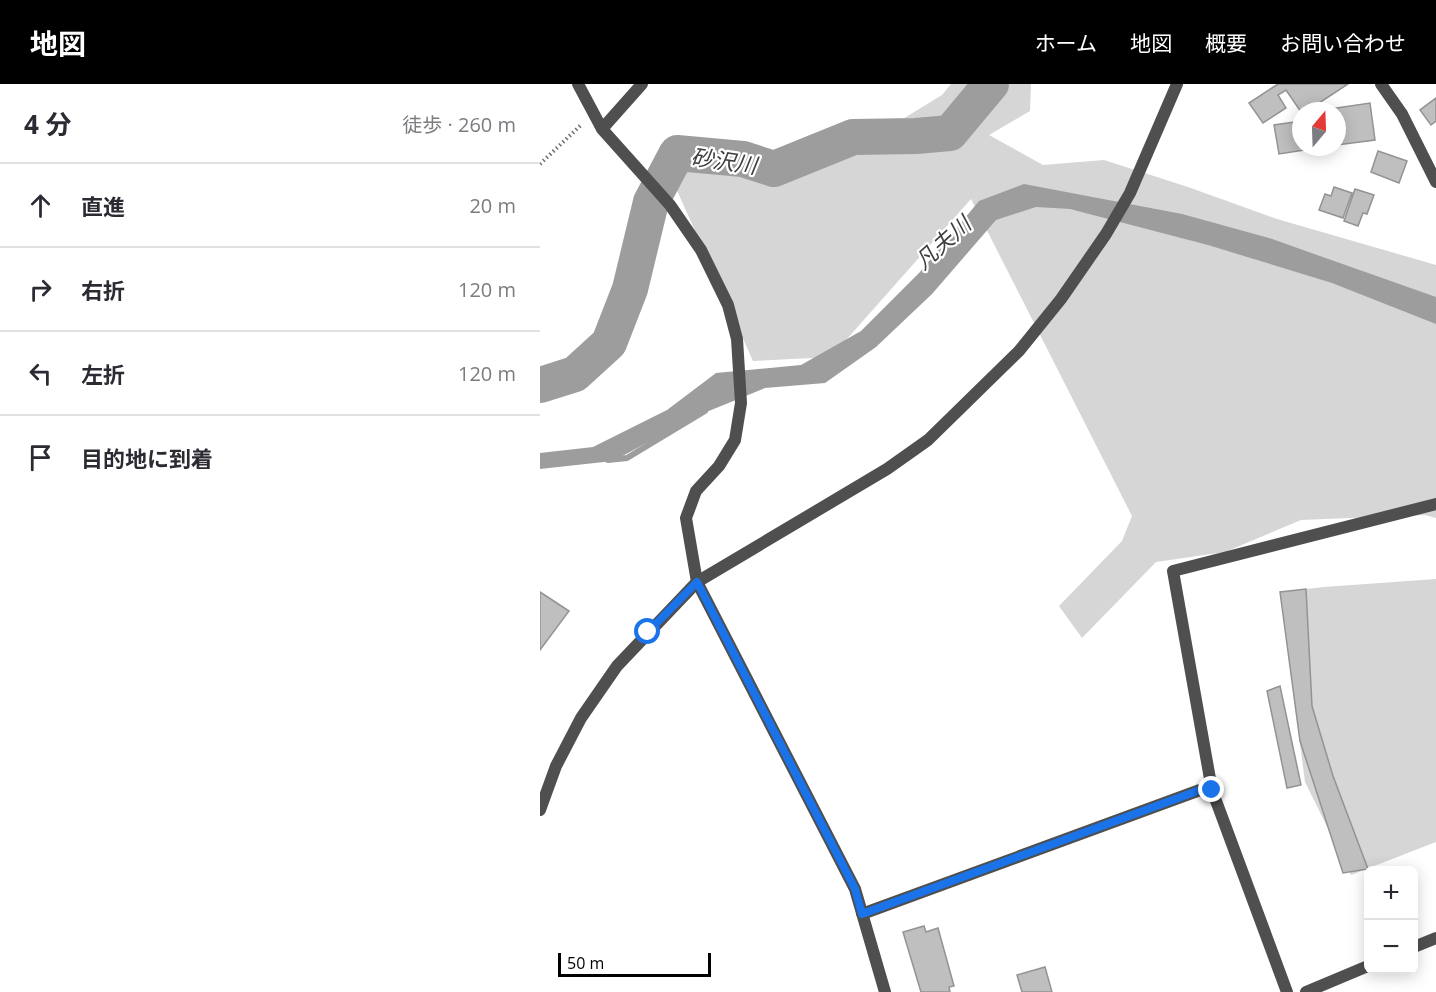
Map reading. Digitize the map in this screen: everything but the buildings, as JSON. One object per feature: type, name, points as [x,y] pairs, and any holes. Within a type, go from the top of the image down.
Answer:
[{"type":"street","points":[[578,84],[602,129],[670,205],[701,250],[728,305],[737,339],[741,403],[735,440],[719,466],[696,491],[686,518],[697,582],[855,889],[885,992]]},
{"type":"street","points":[[602,129],[642,84]]},
{"type":"street","points":[[540,810],[556,766],[576,728],[617,666],[697,582],[887,469],[920,446],[1019,351],[1061,299],[1106,234],[1130,193],[1177,84]]},
{"type":"street","points":[[1381,84],[1402,114],[1436,182]]},
{"type":"street","points":[[1287,992],[1212,790],[1173,571],[1436,504]]},
{"type":"street","points":[[862,914],[1200,790],[1212,790]]},
{"type":"street","points":[[1418,945],[1436,938]]},
{"type":"street","points":[[1306,992],[1364,968]]},
{"type":"path","points":[[540,164],[594,113]]},
{"type":"shaded area","points":[[951,84],[1031,84],[1030,111],[989,135],[1043,165],[1104,160],[1277,219],[1436,265],[1436,518],[1425,515],[1301,520],[1225,552],[1156,562],[1082,638],[1059,606],[1122,541],[1132,516],[971,199],[831,357],[753,361],[671,177],[697,150],[747,175],[823,157],[870,139],[942,95]]},
{"type":"shaded area","points":[[1024,184],[1182,214],[1269,238],[1436,297],[1436,324],[1332,283],[1208,245],[1070,209],[1036,207],[996,220],[932,294],[876,347],[825,383],[765,388],[699,415],[613,461],[540,469],[540,453],[593,447],[667,410],[716,373],[801,365],[861,331],[920,272],[979,201]]},
{"type":"shaded area","points":[[1436,579],[1436,842],[1374,866],[1364,866],[1364,870],[1351,875],[1305,782],[1280,592]]},
{"type":"waterway","name":"砂沢川","points":[[540,385],[575,374],[609,343],[630,289],[651,202],[677,153],[743,159],[774,169],[853,137],[950,133],[991,84]]},
{"type":"waterway","name":"凡夫川","points":[[608,460],[627,458],[705,411]]},
{"type":"route","points":[[648,632],[697,582],[855,889],[862,914],[1200,790],[1212,790]]}]
